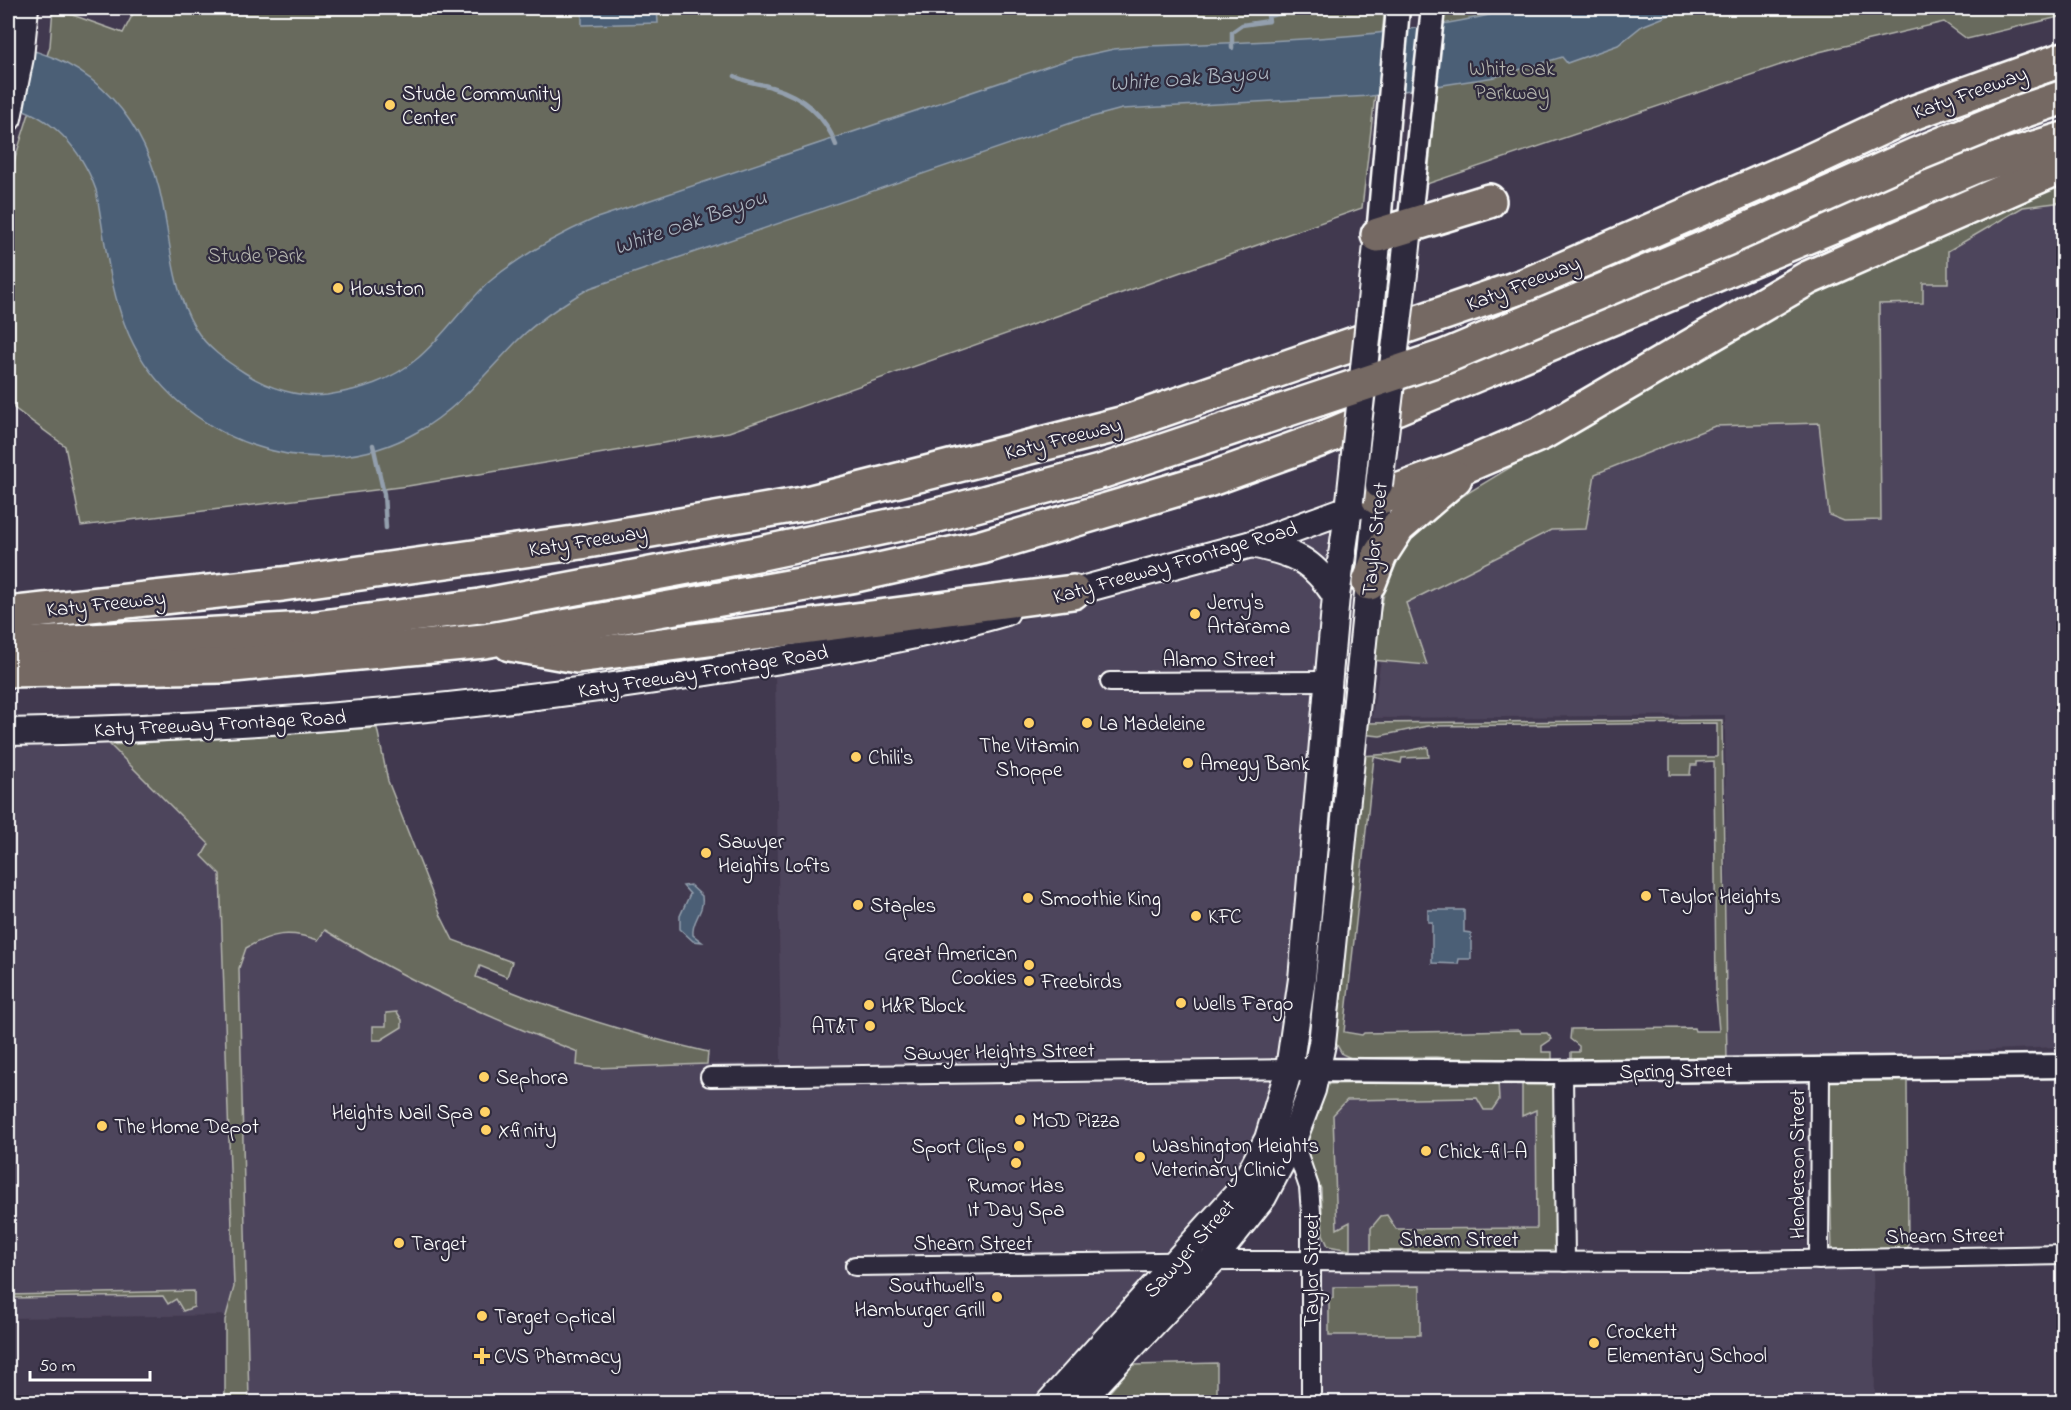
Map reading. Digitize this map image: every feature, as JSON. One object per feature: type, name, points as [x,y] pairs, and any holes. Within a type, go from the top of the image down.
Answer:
[{"type":"highway","name":"Katy Freeway","points":[[8,616],[282,584],[475,558],[803,504],[1121,424],[1526,285],[1809,161],[1914,112],[2064,59]]},
{"type":"highway","points":[[8,648],[16,645],[308,629],[479,600],[625,579],[923,519],[1103,471],[1444,357],[1726,239],[1914,155],[2064,97]]},
{"type":"highway","points":[[8,670],[223,666],[487,640],[856,575],[982,547],[1194,485],[1319,440],[1976,166],[2064,139]]},
{"type":"highway","points":[[1364,498],[1471,464],[1542,433],[1808,278],[2064,165]]},
{"type":"highway","points":[[1379,223],[1489,201]]},
{"type":"highway","points":[[1369,584],[1380,555],[1398,527],[1471,464]]},
{"type":"highway","points":[[487,640],[577,656],[1073,592]]},
{"type":"highway","points":[[8,616],[193,621],[479,600]]},
{"type":"main road","points":[[8,118],[20,57],[25,8]]},
{"type":"main road","name":"Taylor Street","points":[[1289,1070],[1302,979],[1336,596],[1364,498],[1405,265],[1411,215]]},
{"type":"main road","name":"Taylor Street","points":[[1317,1071],[1322,1044],[1369,584],[1364,498],[1374,273],[1379,223]]},
{"type":"main road","name":"Katy Freeway Frontage Road","points":[[8,732],[342,717],[485,704],[825,653],[958,626],[1073,592],[1252,544],[1364,498]]},
{"type":"main road","points":[[1252,544],[1287,552],[1312,565],[1336,596]]},
{"type":"main road","points":[[1311,861],[1340,861]]},
{"type":"main road","name":"Sawyer Street","points":[[1050,1402],[1125,1316],[1177,1263],[1241,1190],[1268,1139],[1289,1070]]},
{"type":"main road","name":"Sawyer Street","points":[[1079,1402],[1212,1261],[1263,1197],[1293,1140],[1317,1071]]},
{"type":"street","name":"Taylor Street","points":[[1379,223],[1398,8]]},
{"type":"street","name":"Taylor Street","points":[[1411,215],[1433,8]]},
{"type":"street","name":"Alamo Street","points":[[1110,682],[1328,681]]},
{"type":"street","name":"Spring Street","points":[[1289,1070],[1563,1072],[2064,1066]]},
{"type":"street","name":"Henderson Street","points":[[1820,1068],[1820,1260]]},
{"type":"street","name":"Sawyer Heights Street","points":[[710,1077],[1289,1070]]},
{"type":"street","points":[[1563,1072],[1565,1262]]},
{"type":"street","name":"Taylor Street","points":[[1293,1140],[1309,1187],[1311,1402]]},
{"type":"street","name":"Shearn Street","points":[[855,1266],[1212,1261],[1820,1260],[2064,1255]]},
{"type":"shaded area","points":[[2063,202],[2064,489],[2061,490],[2063,1044],[2056,1047],[1727,1062],[1725,715],[1372,718],[1397,554],[1879,304],[1923,283],[1948,283],[1948,252],[2023,207]]},
{"type":"shaded area","points":[[1356,514],[1305,1038],[1242,1194],[1057,1402],[243,1402],[242,1315],[8,1318],[8,737],[119,734],[226,835],[413,963],[588,1039],[707,1064],[781,1063],[775,671],[946,640],[1193,574]]},
{"type":"shaded area","name":"Chick-fil-A","points":[[1557,1080],[1558,1254],[1377,1255],[1328,1246],[1324,1241],[1321,1189],[1306,1154],[1327,1083]]},
{"type":"shaded area","name":"Crockett Elementary School","points":[[1314,1264],[1873,1265],[1875,1402],[1315,1402]]},
{"type":"green space","name":"Stude Park","points":[[53,8],[123,33],[136,8],[1385,8],[1362,208],[729,432],[408,486],[81,526],[65,446],[14,408],[8,382],[8,181],[50,46]]},
{"type":"green space","name":"White Oak Parkway","points":[[1445,8],[2063,8],[2063,16],[1967,39],[1944,22],[1819,52],[1427,184]]},
{"type":"green space","points":[[2063,171],[2063,202],[2023,207],[1948,251],[1948,283],[1923,283],[1923,303],[1879,304],[1881,520],[1844,521],[1829,515],[1819,423],[1715,426],[1595,474],[1586,529],[1551,530],[1406,603],[1427,665],[1371,660],[1390,562],[1396,547],[1451,503],[1797,295]]},
{"type":"green space","points":[[1722,720],[1727,1062],[1571,1064],[1571,1052],[1579,1052],[1579,1046],[1570,1039],[1571,1029],[1694,1028],[1695,1031],[1719,1031],[1716,996],[1714,761],[1697,762],[1697,765],[1691,765],[1690,775],[1670,775],[1670,757],[1717,757],[1717,723],[1427,726],[1380,736],[1361,734],[1362,723]]},
{"type":"green space","points":[[377,728],[388,781],[441,916],[453,940],[512,962],[507,977],[480,966],[476,977],[590,1020],[708,1052],[707,1064],[595,1068],[577,1065],[578,1052],[513,1026],[417,982],[325,930],[318,940],[289,934],[273,936],[246,948],[239,968],[249,1402],[225,1402],[225,1320],[234,1287],[220,874],[202,856],[209,844],[110,745]]},
{"type":"green space","points":[[1428,747],[1429,757],[1402,758],[1401,763],[1374,757],[1344,1032],[1362,1035],[1364,1033],[1520,1030],[1521,1033],[1547,1033],[1552,1039],[1542,1046],[1542,1052],[1552,1052],[1552,1065],[1436,1057],[1351,1058],[1342,1054],[1330,1032],[1361,756],[1391,754]]},
{"type":"green space","points":[[397,1012],[402,1020],[402,1027],[381,1040],[373,1040],[373,1026],[386,1026],[386,1013]]},
{"type":"green space","points":[[1827,1076],[1907,1077],[1908,1250],[1832,1252]]},
{"type":"green space","points":[[1557,1080],[1558,1254],[1371,1254],[1371,1228],[1381,1216],[1387,1215],[1396,1229],[1537,1228],[1536,1110],[1522,1116],[1522,1081]]},
{"type":"green space","points":[[1498,1081],[1499,1100],[1492,1110],[1484,1110],[1477,1098],[1347,1100],[1333,1115],[1337,1229],[1350,1222],[1350,1250],[1328,1246],[1323,1234],[1321,1189],[1302,1140],[1322,1084]]},
{"type":"green space","points":[[1420,1286],[1420,1335],[1329,1335],[1329,1298],[1333,1298],[1333,1287]]},
{"type":"green space","points":[[194,1291],[194,1307],[183,1311],[176,1299],[168,1304],[163,1296],[8,1298],[8,1295]]},
{"type":"green space","points":[[1217,1363],[1217,1402],[1101,1402],[1133,1365]]},
{"type":"water","points":[[582,8],[657,8],[658,23],[582,25]]},
{"type":"water","name":"White Oak Bayou","points":[[1518,8],[1687,8],[1642,26],[1618,45],[1567,63],[1562,57],[1495,77],[1371,96],[1122,109],[1077,121],[590,288],[534,326],[458,402],[432,423],[377,449],[336,456],[293,455],[252,445],[214,427],[179,403],[151,372],[129,335],[122,318],[112,282],[96,190],[82,160],[73,147],[51,125],[24,110],[8,105],[8,45],[39,52],[67,64],[91,79],[112,98],[130,121],[155,175],[177,284],[195,328],[211,348],[245,373],[284,391],[316,396],[375,383],[408,366],[427,350],[480,291],[501,272],[539,247],[594,219],[1073,58],[1114,49],[1146,46],[1380,33],[1472,19]]},
{"type":"water","points":[[690,885],[702,896],[702,907],[694,925],[693,935],[702,942],[693,941],[680,929],[680,916],[690,894],[683,886]]},
{"type":"water","points":[[1428,910],[1464,910],[1464,932],[1471,933],[1471,959],[1459,959],[1458,964],[1432,963],[1432,922],[1428,922]]},
{"type":"waterway","points":[[1232,48],[1232,32],[1242,25],[1269,21],[1268,16],[1283,13],[1279,8]]},
{"type":"waterway","points":[[735,76],[782,91],[802,101],[826,125],[836,145]]},
{"type":"waterway","points":[[373,445],[384,494],[386,528]]},
{"type":"place","name":"Stude Community Center","points":[[390,105]]},
{"type":"place","name":"Houston","points":[[338,288]]},
{"type":"place","name":"Jerry's Artarama","points":[[1195,614]]},
{"type":"place","name":"The Vitamin Shoppe","points":[[1029,723]]},
{"type":"place","name":"La Madeleine","points":[[1087,723]]},
{"type":"place","name":"Chili's","points":[[856,757]]},
{"type":"place","name":"Amegy Bank","points":[[1188,763]]},
{"type":"place","name":"Sawyer Heights Lofts","points":[[706,853]]},
{"type":"place","name":"Taylor Heights","points":[[1646,896]]},
{"type":"place","name":"Smoothie King","points":[[1028,898]]},
{"type":"place","name":"Staples","points":[[858,905]]},
{"type":"place","name":"KFC","points":[[1196,916]]},
{"type":"place","name":"Great American Cookies","points":[[1029,965]]},
{"type":"place","name":"Freebirds","points":[[1029,981]]},
{"type":"place","name":"Wells Fargo","points":[[1181,1003]]},
{"type":"place","name":"H&R Block","points":[[869,1005]]},
{"type":"place","name":"AT&T","points":[[870,1026]]},
{"type":"place","name":"Sephora","points":[[484,1077]]},
{"type":"place","name":"Heights Nail Spa","points":[[485,1112]]},
{"type":"place","name":"MOD Pizza","points":[[1020,1120]]},
{"type":"place","name":"The Home Depot","points":[[102,1126]]},
{"type":"place","name":"Xfinity","points":[[486,1130]]},
{"type":"place","name":"Sport Clips","points":[[1019,1146]]},
{"type":"place","name":"Chick-fil-A","points":[[1426,1151]]},
{"type":"place","name":"Washington Heights Veterinary Clinic","points":[[1140,1157]]},
{"type":"place","name":"Rumor Has It Day Spa","points":[[1016,1163]]},
{"type":"place","name":"Target","points":[[399,1243]]},
{"type":"place","name":"Southwell's Hamburger Grill","points":[[997,1297]]},
{"type":"place","name":"Target Optical","points":[[482,1316]]},
{"type":"place","name":"Crockett Elementary School","points":[[1594,1343]]},
{"type":"place","name":"CVS Pharmacy","points":[[482,1356]]}]
